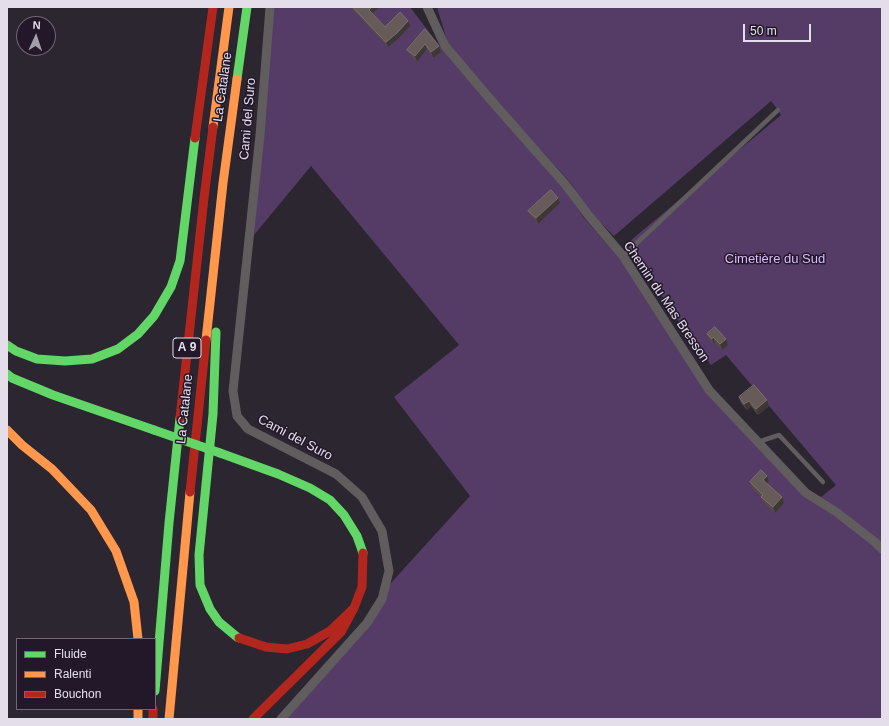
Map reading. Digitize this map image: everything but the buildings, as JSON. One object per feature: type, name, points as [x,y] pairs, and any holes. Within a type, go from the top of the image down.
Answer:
[{"type":"highway","points":[[7,345],[16,351],[37,359],[65,361],[92,358],[118,349],[138,334],[154,316],[172,287],[180,261],[213,7]]},
{"type":"highway","name":"La Catalane","points":[[156,679],[169,523],[191,310],[229,7]]},
{"type":"highway","name":"La Catalane","points":[[169,719],[192,465],[216,244],[248,7]]},
{"type":"highway","points":[[216,244],[222,277]]},
{"type":"highway","points":[[217,321],[213,414],[199,555],[200,585],[210,609],[219,622],[237,637],[266,647],[287,649],[307,644],[330,631],[354,608]]},
{"type":"highway","points":[[7,374],[12,378],[53,395],[278,474],[310,488],[330,500],[344,515],[357,536],[362,554],[362,587],[354,608],[341,632],[253,719]]},
{"type":"highway","points":[[7,430],[22,445],[52,469],[91,510],[116,551],[134,602],[138,638]]},
{"type":"street","name":"Cami del Suro","points":[[270,7],[260,135],[233,391],[237,416],[248,429],[336,474],[362,497],[382,531],[388,571],[382,599],[367,623],[281,719]]},
{"type":"street","name":"Chemin du Mas Bresson","points":[[427,7],[445,46],[565,184],[588,216],[623,256],[709,390],[806,493],[836,511],[882,549]]},
{"type":"lane","points":[[623,256],[778,110]]},
{"type":"lane","points":[[758,442],[779,435],[823,482]]},
{"type":"green space","points":[[274,7],[410,7],[442,49],[562,186],[585,219],[620,259],[706,392],[833,514],[873,545],[882,554],[882,719],[286,719],[370,626],[390,584],[470,496],[394,397],[459,345],[311,166],[254,235]]},
{"type":"green space","name":"Cimetière du Sud","points":[[437,7],[882,7],[882,543],[838,508],[821,497],[836,485],[726,355],[711,365],[671,311],[630,241],[781,115],[771,101],[614,236],[592,214],[569,181],[499,104],[448,44]]},
{"type":"traffic: fast","points":[[237,79],[247,7]]},
{"type":"traffic: fast","points":[[7,345],[16,351],[37,359],[65,361],[92,359],[118,349],[138,334],[154,316],[171,287],[180,261],[195,138]]},
{"type":"traffic: fast","points":[[216,332],[213,414],[199,555],[200,585],[210,609],[219,622],[239,638]]},
{"type":"traffic: fast","points":[[7,374],[12,378],[53,395],[154,430]]},
{"type":"traffic: fast","points":[[156,679],[169,523],[180,418]]},
{"type":"traffic: fast","points":[[154,430],[220,453]]},
{"type":"traffic: fast","points":[[220,453],[278,474],[310,488],[330,500],[344,515],[357,536],[363,553]]},
{"type":"traffic: slow","points":[[213,127],[229,7]]},
{"type":"traffic: slow","points":[[206,340],[223,183],[237,79]]},
{"type":"traffic: slow","points":[[7,430],[22,445],[52,469],[91,510],[116,551],[134,602],[138,638]]},
{"type":"traffic: slow","points":[[169,719],[190,492]]},
{"type":"traffic: slow","points":[[138,710],[138,719]]},
{"type":"traffic: jam","points":[[195,138],[213,7]]},
{"type":"traffic: jam","points":[[180,418],[213,127]]},
{"type":"traffic: jam","points":[[190,492],[206,340]]},
{"type":"traffic: jam","points":[[253,719],[341,632],[354,608],[362,587],[363,553]]},
{"type":"traffic: jam","points":[[239,638],[266,647],[287,649],[307,644],[330,631],[354,608]]},
{"type":"traffic: jam","points":[[153,710],[153,719]]}]
